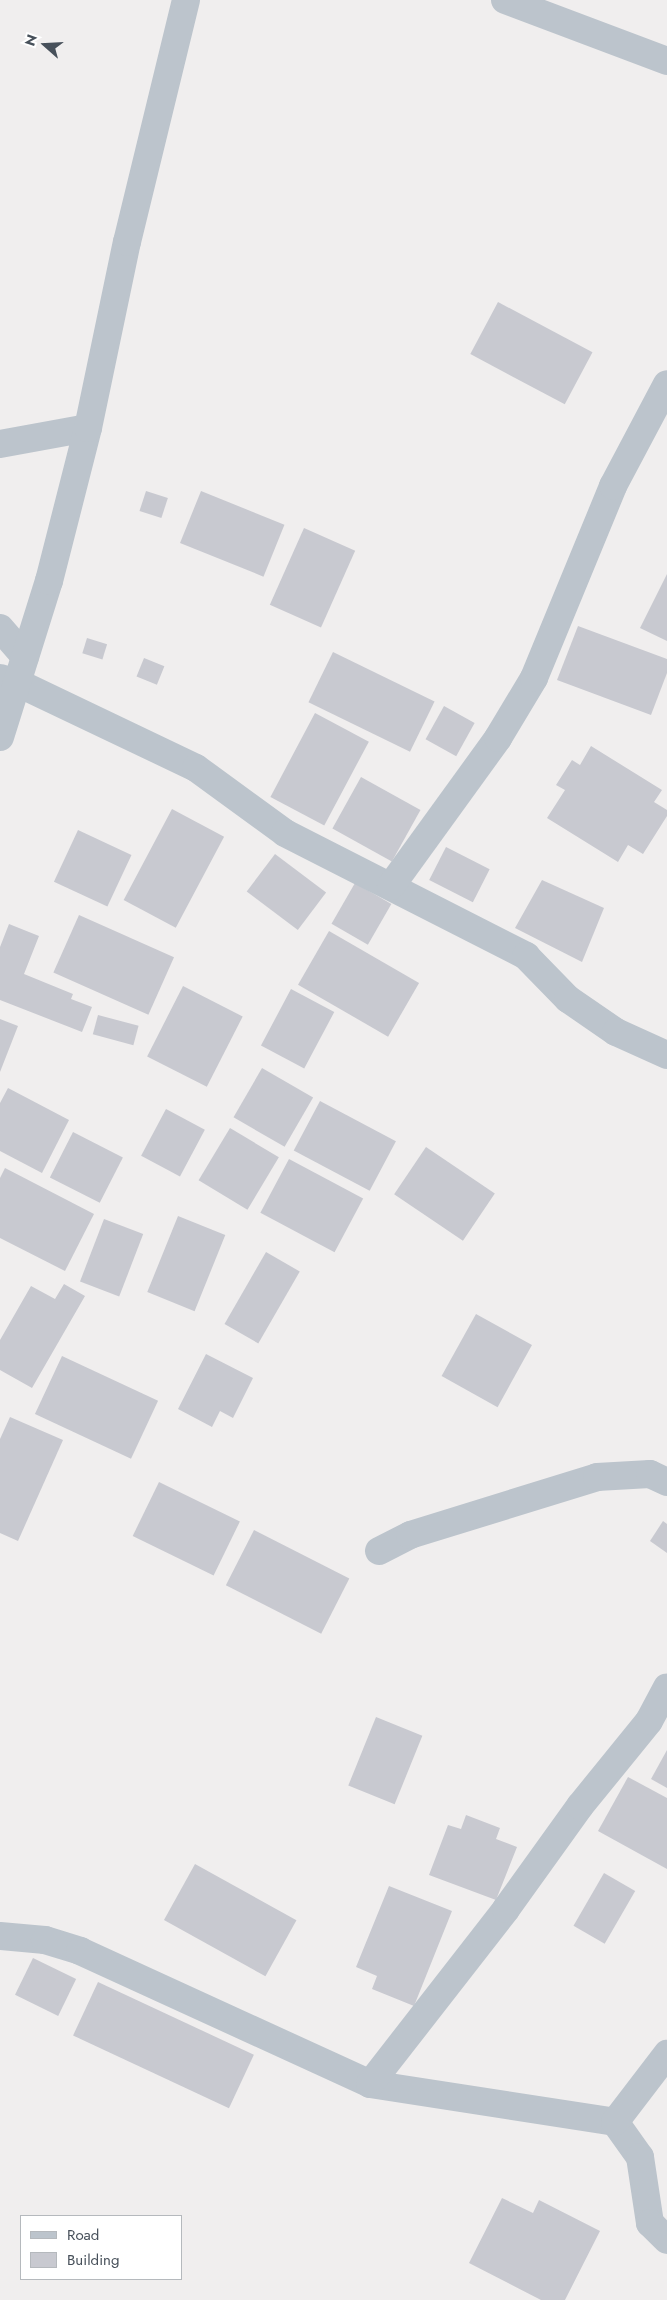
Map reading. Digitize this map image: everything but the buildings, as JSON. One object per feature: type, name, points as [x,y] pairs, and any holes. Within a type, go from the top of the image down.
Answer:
[{"type":"street","points":[[0,737],[9,681],[26,657],[49,581],[88,428],[127,242],[186,0]]},
{"type":"street","points":[[505,0],[667,61]]},
{"type":"street","points":[[391,886],[498,738],[534,678],[601,512],[667,384]]},
{"type":"street","points":[[0,444],[88,428]]},
{"type":"street","points":[[0,628],[26,657]]},
{"type":"street","points":[[9,681],[196,768],[285,833],[526,956],[568,999],[616,1032],[667,1055]]},
{"type":"street","points":[[380,1551],[410,1535],[597,1477],[650,1474],[667,1482]]},
{"type":"street","points":[[370,2084],[506,1909],[580,1806],[649,1721],[667,1687]]},
{"type":"street","points":[[0,1936],[45,1940],[80,1950],[370,2084],[615,2122],[640,2157],[650,2223],[667,2240]]},
{"type":"street","points":[[615,2122],[667,2054]]}]
